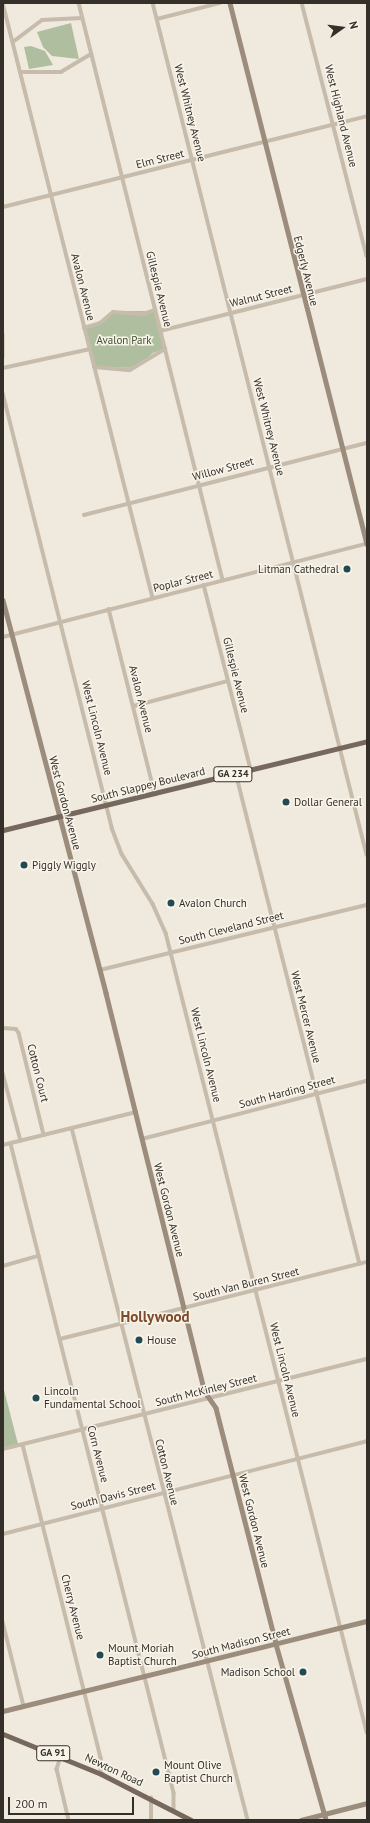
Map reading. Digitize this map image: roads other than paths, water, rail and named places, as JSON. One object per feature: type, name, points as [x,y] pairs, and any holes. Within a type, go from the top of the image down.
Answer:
[{"type":"main road","name":"South Slappey Boulevard","points":[[3,830],[107,806],[367,741]]},
{"type":"main road","name":"Newton Road","points":[[3,1734],[101,1774],[151,1798],[191,1820]]},
{"type":"street","name":"Avalon Avenue","points":[[4,3],[84,328],[153,598]]},
{"type":"street","name":"Gillespie Avenue","points":[[79,3],[121,178],[223,580]]},
{"type":"street","name":"West Whitney Avenue","points":[[153,3],[367,855]]},
{"type":"street","points":[[157,19],[220,3]]},
{"type":"street","name":"Edgerly Avenue","points":[[230,3],[341,450],[366,544]]},
{"type":"street","name":"West Highland Avenue","points":[[302,3],[367,256]]},
{"type":"street","points":[[13,42],[42,20],[82,18]]},
{"type":"street","points":[[21,72],[61,72],[91,54]]},
{"type":"street","name":"Elm Street","points":[[3,207],[52,196],[367,116]]},
{"type":"street","name":"Walnut Street","points":[[160,331],[367,279]]},
{"type":"street","points":[[84,328],[100,323],[112,312],[144,314],[155,310]]},
{"type":"street","points":[[3,334],[3,356]]},
{"type":"street","points":[[3,368],[90,349]]},
{"type":"street","points":[[94,367],[130,370],[165,349]]},
{"type":"street","name":"West Lincoln Avenue","points":[[3,393],[107,806],[122,854],[153,904],[170,952],[367,1732]]},
{"type":"street","name":"Willow Street","points":[[84,515],[199,486],[270,466],[367,443]]},
{"type":"street","name":"Poplar Street","points":[[3,637],[204,584],[366,544]]},
{"type":"street","name":"Gillespie Avenue","points":[[204,584],[251,770]]},
{"type":"street","name":"West Gordon Avenue","points":[[3,600],[100,970],[205,1392],[211,1398],[276,1644],[326,1820]]},
{"type":"street","name":"Avalon Avenue","points":[[109,609],[156,794]]},
{"type":"street","points":[[134,706],[228,681]]},
{"type":"street","name":"West Mercer Avenue","points":[[236,773],[360,1264]]},
{"type":"street","name":"South Cleveland Street","points":[[100,970],[367,905]]},
{"type":"street","name":"Cotton Court","points":[[3,1028],[16,1029],[18,1033],[44,1135]]},
{"type":"street","points":[[3,1073],[21,1141]]},
{"type":"street","name":"South Harding Street","points":[[142,1139],[367,1081]]},
{"type":"street","points":[[3,1146],[136,1112]]},
{"type":"street","name":"Cotton Avenue","points":[[72,1128],[206,1660],[248,1820]]},
{"type":"street","name":"Corn Avenue","points":[[10,1144],[145,1675],[174,1793],[174,1810]]},
{"type":"street","points":[[3,1266],[39,1256]]},
{"type":"street","name":"South Van Buren Street","points":[[60,1339],[367,1262]]},
{"type":"street","name":"South McKinley Street","points":[[3,1449],[84,1431],[367,1359]]},
{"type":"street","name":"South Davis Street","points":[[3,1534],[367,1441]]},
{"type":"street","name":"Cherry Avenue","points":[[23,1444],[102,1758],[101,1774]]},
{"type":"street","name":"South Madison Street","points":[[3,1711],[367,1621]]},
{"type":"street","points":[[3,1622],[24,1706]]},
{"type":"street","points":[[61,1757],[57,1769],[69,1820]]},
{"type":"street","points":[[150,1820],[151,1798]]},
{"type":"street","points":[[301,1820],[367,1803]]},
{"type":"place","name":"Litman Cathedral","points":[[347,569]]},
{"type":"place","name":"Dollar General","points":[[286,802]]},
{"type":"place","name":"Piggly Wiggly","points":[[24,865]]},
{"type":"place","name":"Avalon Church","points":[[171,903]]},
{"type":"place","name":"House","points":[[139,1340]]},
{"type":"place","name":"Lincoln Fundamental School","points":[[36,1398]]},
{"type":"place","name":"Mount Moriah Baptist Church","points":[[100,1655]]},
{"type":"place","name":"Madison School","points":[[303,1672]]},
{"type":"place","name":"Mount Olive Baptist Church","points":[[156,1772]]},
{"type":"district","name":"Hollywood","points":[[155,1317]]},
{"type":"park label","name":"Avalon Park","points":[[124,340]]}]
